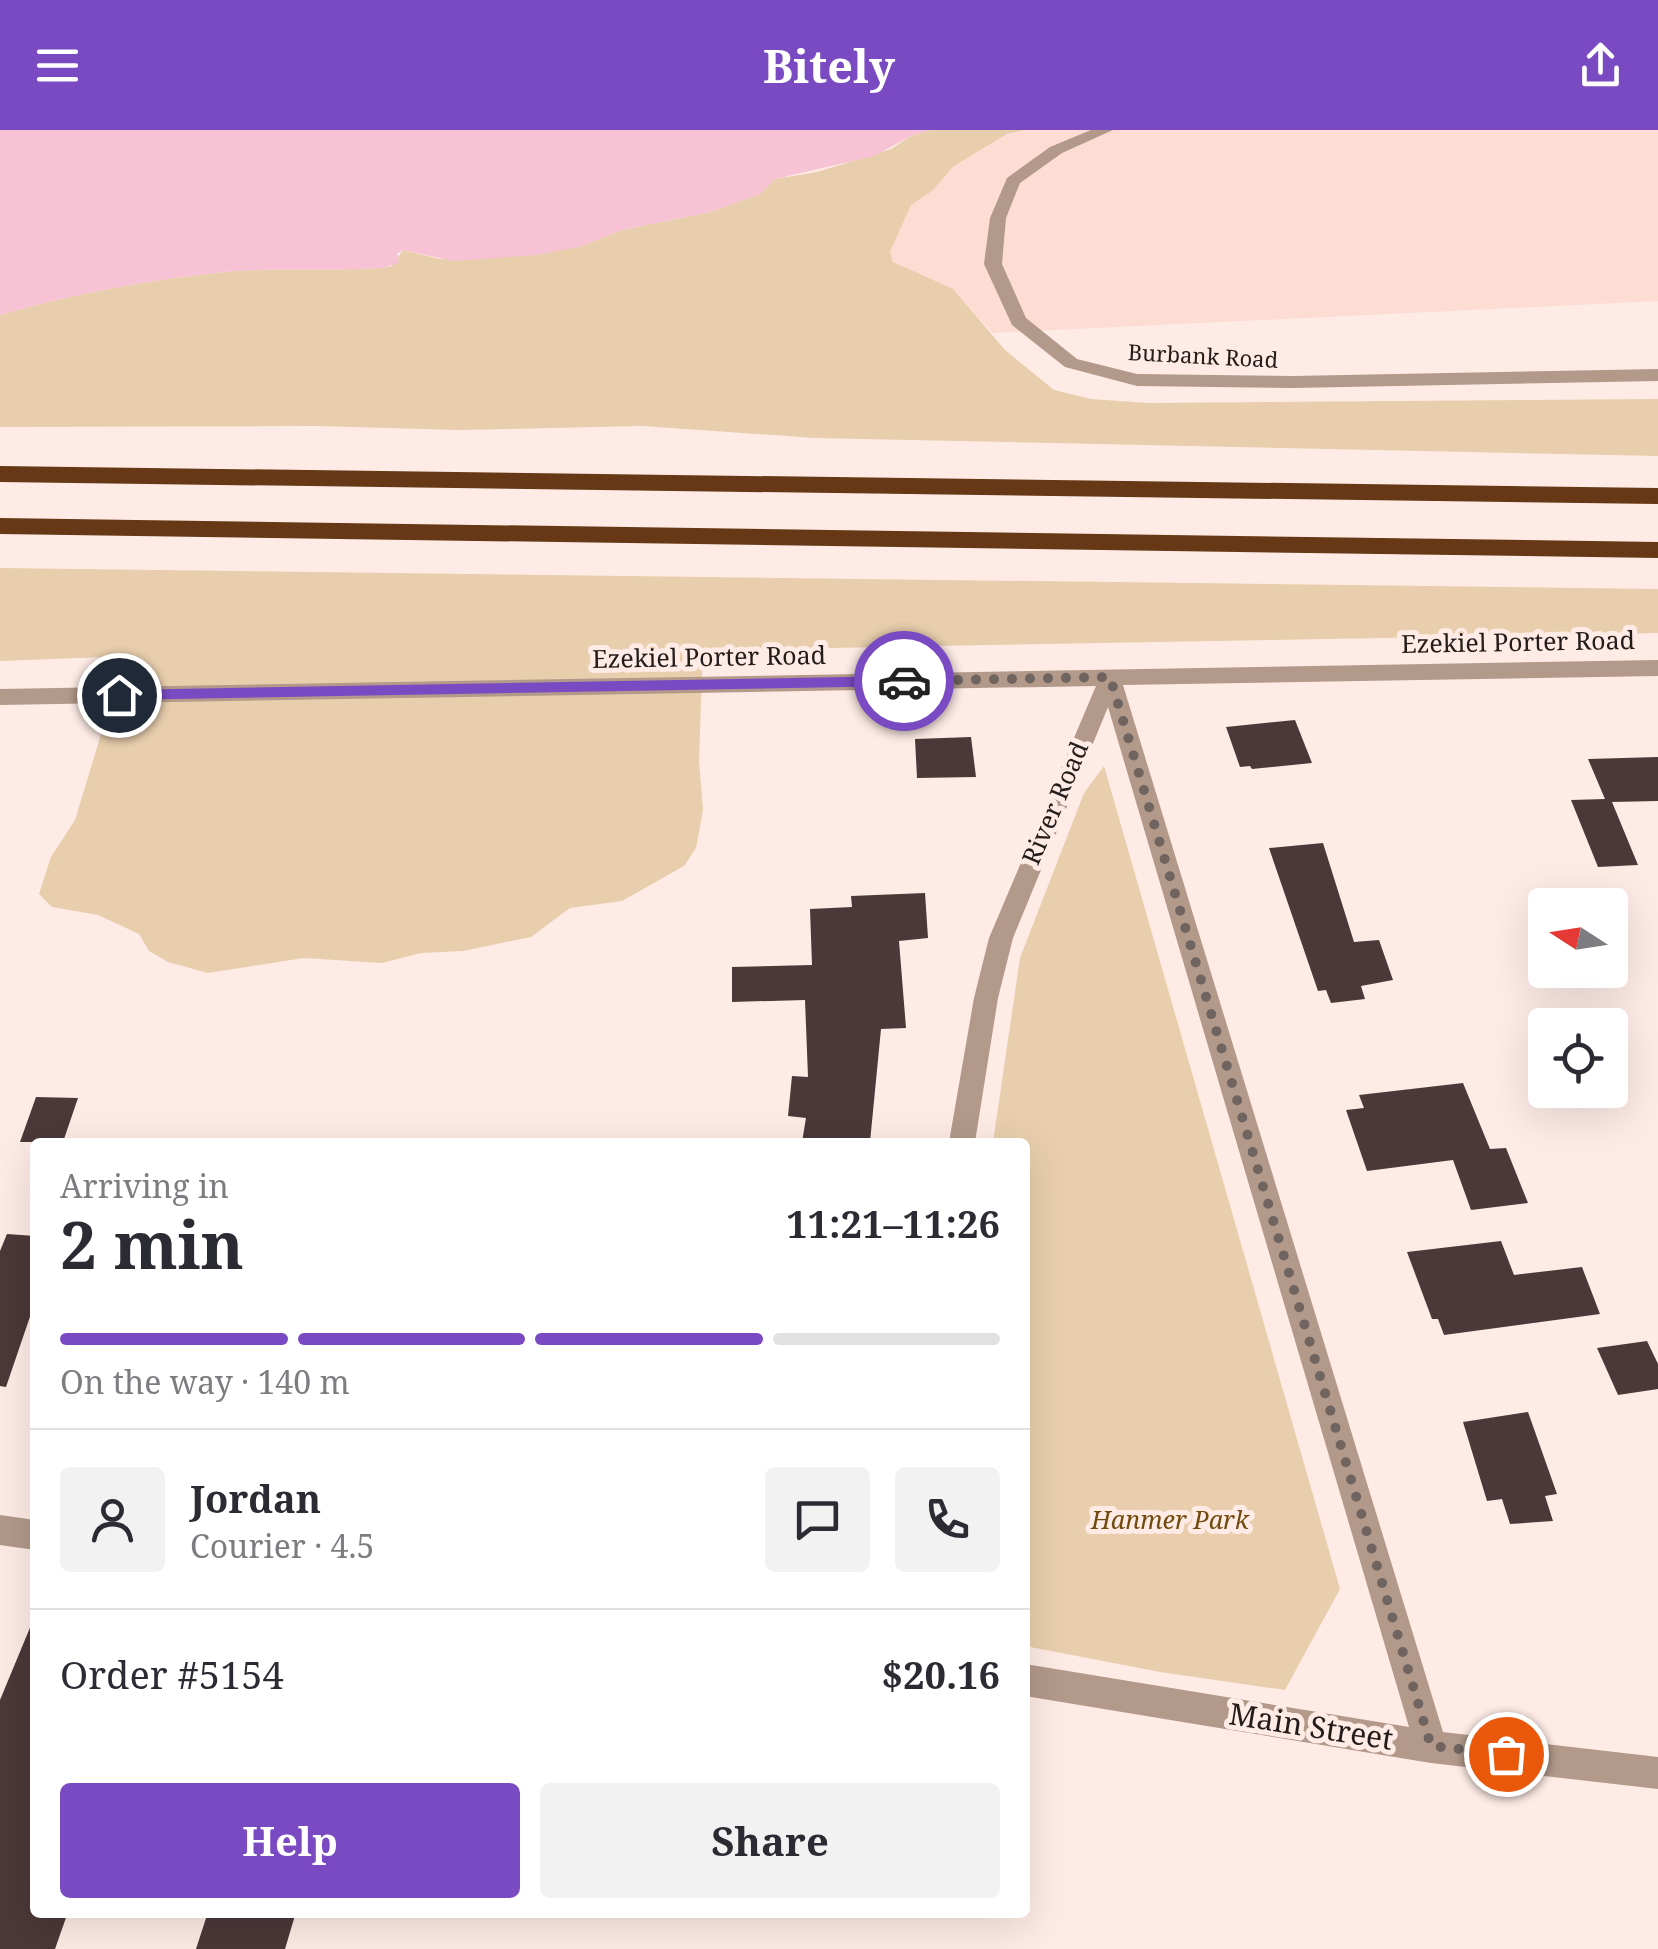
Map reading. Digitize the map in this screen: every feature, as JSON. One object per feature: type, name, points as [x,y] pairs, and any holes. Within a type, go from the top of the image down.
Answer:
[{"type":"highway","points":[[0,474],[1658,496]]},
{"type":"highway","points":[[0,526],[1658,550]]},
{"type":"street","name":"Burbank Road","points":[[1106,130],[1056,150],[1013,181],[998,218],[993,264],[1018,321],[1071,363],[1137,380],[1293,382],[1658,375]]},
{"type":"street","name":"Ezekiel Porter Road","points":[[0,697],[1658,668]]},
{"type":"street","name":"River Road","points":[[963,1138],[986,998],[1002,938],[1110,677]]},
{"type":"street","name":"River Road","points":[[1110,677],[1431,1746]]},
{"type":"street","points":[[0,1530],[30,1534]]},
{"type":"street","name":"Main Street","points":[[1030,1681],[1431,1746],[1658,1774]]},
{"type":"shaded area","points":[[0,130],[930,130],[874,156],[775,179],[760,194],[710,212],[622,230],[579,247],[536,255],[453,261],[403,250],[397,254],[399,263],[382,268],[205,274],[116,287],[0,315]]},
{"type":"shaded area","points":[[1024,130],[1658,130],[1658,301],[992,333],[953,289],[906,271],[893,262],[890,252],[911,205],[932,191],[954,166],[1007,134]]},
{"type":"green space","points":[[930,130],[1024,130],[1007,134],[954,166],[932,191],[911,205],[890,252],[893,262],[953,289],[1005,350],[1054,390],[1091,399],[1149,403],[1658,399],[1658,456],[815,438],[642,426],[459,430],[316,426],[0,427],[0,315],[116,287],[205,274],[382,268],[392,266],[403,250],[440,259],[579,247],[622,230],[710,212],[760,194],[774,179],[817,172],[891,149]]},
{"type":"green space","points":[[0,568],[1658,589],[1658,633],[719,650],[710,655],[702,671],[699,761],[703,810],[696,848],[684,866],[622,901],[570,908],[531,937],[463,951],[421,953],[382,963],[304,958],[208,973],[168,962],[149,951],[139,934],[98,915],[52,907],[39,894],[51,857],[75,820],[122,665],[105,657],[0,661]]},
{"type":"green space","name":"Hanmer Park","points":[[1104,766],[1340,1589],[1285,1690],[1160,1672],[1030,1647],[1030,1138],[994,1138],[1020,958],[1084,793]]},
{"type":"building","points":[[1295,720],[1312,763],[1240,767],[1226,727]]},
{"type":"building","points":[[971,737],[976,777],[917,778],[915,739]]},
{"type":"building","points":[[1658,757],[1658,801],[1612,802],[1638,865],[1598,867],[1571,800],[1605,799],[1588,759]]},
{"type":"building","points":[[1323,843],[1354,942],[1379,940],[1393,980],[1361,986],[1365,999],[1331,1003],[1326,990],[1318,991],[1269,848]]},
{"type":"building","points":[[925,893],[928,938],[899,941],[906,1028],[881,1029],[870,1138],[803,1138],[806,1118],[788,1116],[792,1076],[808,1077],[805,1000],[732,1002],[732,967],[812,965],[810,909],[852,907],[851,896]]},
{"type":"building","points":[[1463,1083],[1490,1149],[1506,1148],[1528,1203],[1471,1210],[1453,1160],[1367,1171],[1346,1110],[1364,1108],[1359,1095]]},
{"type":"building","points":[[36,1097],[78,1098],[64,1138],[30,1138],[30,1142],[20,1142]]},
{"type":"building","points":[[7,1234],[30,1236],[30,1317],[6,1387],[0,1386],[0,1251]]},
{"type":"building","points":[[1501,1241],[1514,1275],[1582,1267],[1600,1314],[1444,1335],[1438,1319],[1432,1319],[1407,1252]]},
{"type":"building","points":[[1647,1341],[1658,1364],[1658,1389],[1618,1395],[1597,1348]]},
{"type":"building","points":[[1528,1412],[1557,1494],[1545,1496],[1553,1521],[1510,1524],[1502,1499],[1487,1501],[1463,1422]]},
{"type":"building","points":[[30,1628],[30,1918],[66,1918],[55,1949],[0,1949],[0,1700]]},
{"type":"building","points":[[206,1918],[294,1918],[285,1949],[196,1949]]},
{"type":"way so far","points":[[904,681],[1110,677],[1431,1746],[1506,1754]]},
{"type":"route","points":[[119,695],[904,681]]}]
